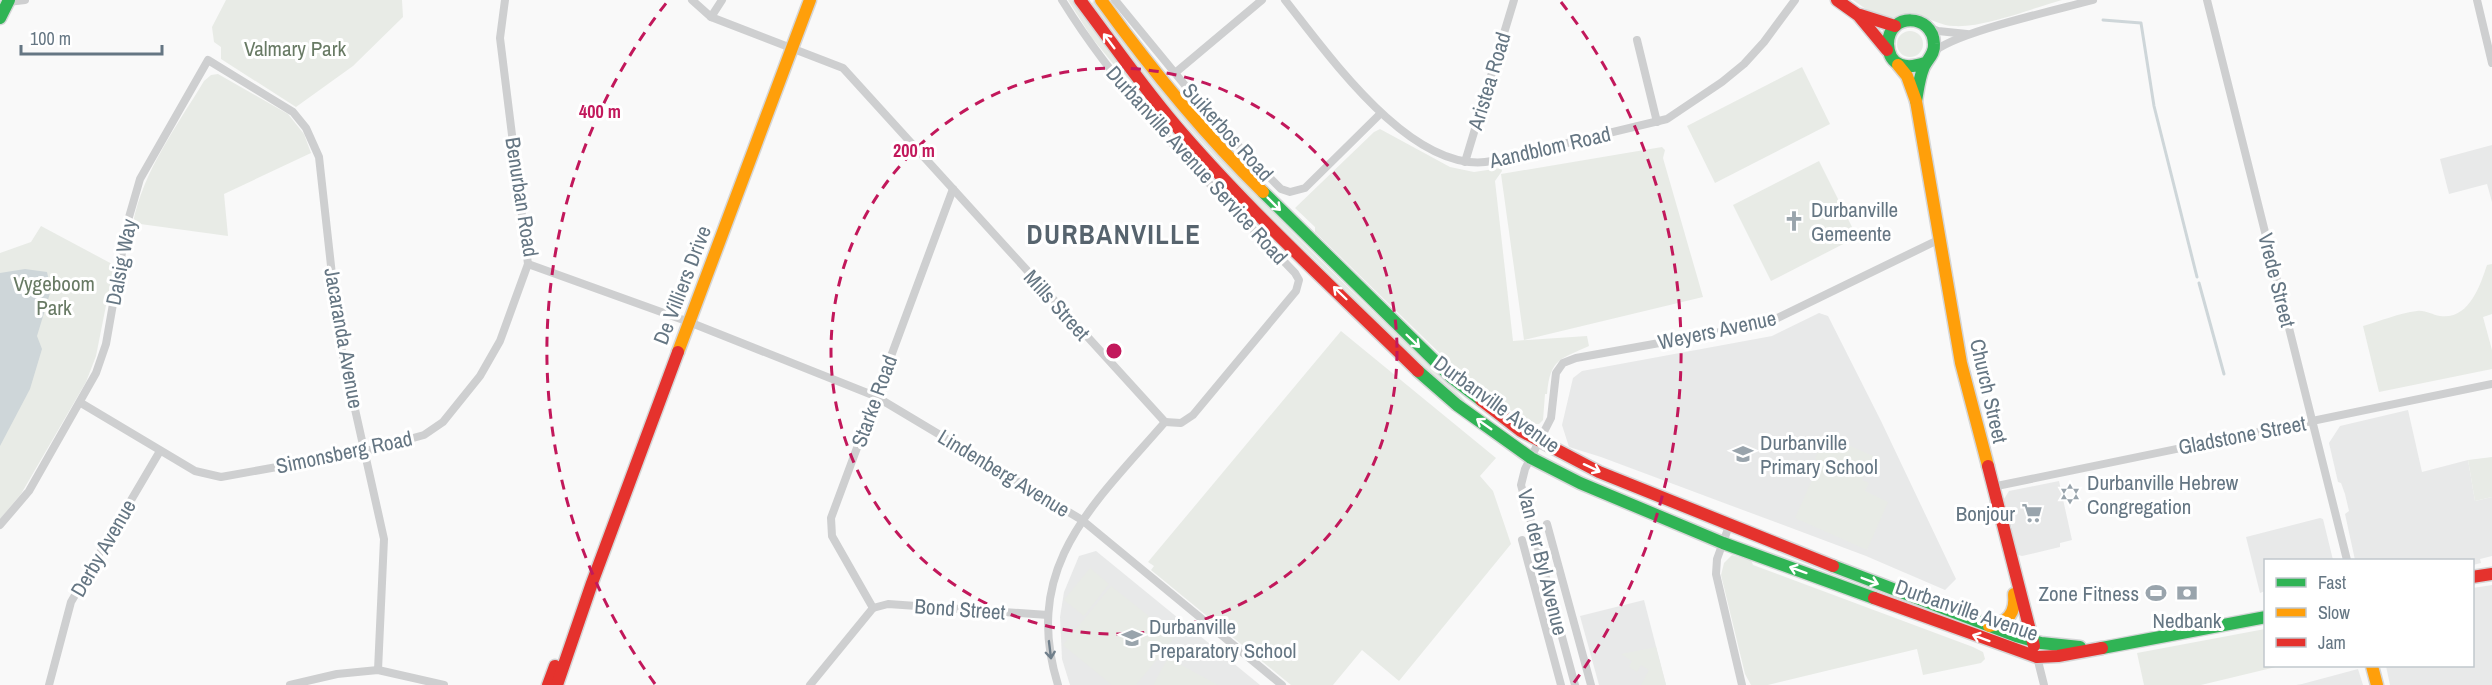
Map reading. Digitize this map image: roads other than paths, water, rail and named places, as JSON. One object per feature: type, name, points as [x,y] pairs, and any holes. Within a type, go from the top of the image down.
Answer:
[{"type":"main road","name":"De Villiers Drive","points":[[557,685],[592,583],[810,0]]},
{"type":"main road","name":"Durbanville Avenue","points":[[1080,0],[1157,102],[1254,209],[1431,384],[1531,458],[1580,483],[1723,543],[2037,657],[2058,656],[2094,648]]},
{"type":"main road","name":"Durbanville Avenue","points":[[1101,0],[1151,68],[1233,162],[1277,207],[1451,377],[1472,395],[1540,442],[1599,472],[1729,526],[1989,626],[2033,641],[2094,648]]},
{"type":"main road","points":[[1837,0],[1858,15],[1898,65],[1912,68],[1929,58],[1934,39],[1927,27],[1912,20],[1895,26],[1858,15]]},
{"type":"main road","points":[[0,18],[8,1]]},
{"type":"main road","points":[[1887,50],[1887,38],[1895,26]]},
{"type":"main road","name":"Church Street","points":[[1916,101],[1929,58]]},
{"type":"main road","name":"Church Street","points":[[1898,65],[1907,76],[1916,101],[1961,363],[2037,657]]},
{"type":"main road","points":[[1989,626],[2006,622],[2014,611],[2011,579],[2013,567]]},
{"type":"main road","points":[[2474,577],[2492,574]]},
{"type":"main road","name":"De Villiers Drive","points":[[548,685],[592,583]]},
{"type":"main road","points":[[2094,648],[2264,617]]},
{"type":"main road","points":[[2372,667],[2377,685]]},
{"type":"street","points":[[8,1],[25,0]]},
{"type":"street","name":"Benurban Road","points":[[505,0],[500,38],[528,264],[689,322]]},
{"type":"street","name":"Mills Street","points":[[692,0],[711,16],[843,68],[1165,422]]},
{"type":"street","points":[[711,16],[722,0]]},
{"type":"street","name":"Durbanville Avenue Service Road","points":[[1062,0],[1099,56],[1176,147],[1295,273],[1299,280],[1296,291],[1194,415],[1181,423],[1165,422]]},
{"type":"street","name":"Suikerbos Road","points":[[1116,0],[1216,123],[1276,186],[1285,191],[1296,192],[1305,188],[1380,114]]},
{"type":"street","points":[[1175,73],[1262,0]]},
{"type":"street","name":"Aandblom Road","points":[[1285,0],[1380,114],[1400,130],[1447,157],[1465,162],[1483,163],[1657,122],[1676,114],[1738,69],[1764,42],[1795,0]]},
{"type":"street","name":"Aristea Road","points":[[1465,162],[1514,0]]},
{"type":"street","points":[[1929,58],[1942,45],[1970,34],[2093,0]]},
{"type":"street","name":"Vrede Street","points":[[2207,0],[2347,559]]},
{"type":"street","points":[[2477,0],[2492,63]]},
{"type":"street","points":[[1927,27],[1938,31],[1970,34]]},
{"type":"street","points":[[1637,39],[1657,122]]},
{"type":"street","name":"Dalsig Way","points":[[0,525],[29,491],[96,373],[106,344],[127,224],[140,179],[208,60]]},
{"type":"street","name":"Jacaranda Avenue","points":[[208,60],[285,105],[306,128],[316,147],[321,167],[337,321],[385,547],[378,670]]},
{"type":"street","name":"Starke Road","points":[[873,608],[834,540],[831,527],[832,514],[953,189]]},
{"type":"street","name":"Weyers Avenue","points":[[1540,442],[1551,418],[1556,373],[1568,360],[1765,324],[1940,239]]},
{"type":"street","name":"Simonsberg Road","points":[[81,403],[195,471],[221,477],[366,452],[424,435],[442,422],[480,376],[500,341],[528,264]]},
{"type":"street","name":"Lindenberg Avenue","points":[[689,322],[875,396],[1082,520],[1282,685]]},
{"type":"street","name":"Gladstone Street","points":[[1992,487],[2492,384]]},
{"type":"street","points":[[1058,685],[1049,645],[1048,615],[1057,569],[1069,540],[1082,520],[1165,422]]},
{"type":"street","name":"Van der Byl Avenue","points":[[1540,442],[1523,473],[1521,485],[1575,685]]},
{"type":"street","name":"Derby Avenue","points":[[49,685],[71,602],[160,451]]},
{"type":"street","points":[[1547,524],[1591,685]]},
{"type":"street","points":[[1729,526],[1716,567],[1717,586],[1742,685]]},
{"type":"street","name":"Van der Byl Avenue","points":[[1522,540],[1562,685]]},
{"type":"street","points":[[1552,603],[1566,596]]},
{"type":"street","name":"Bond Street","points":[[873,608],[888,604],[1048,615]]},
{"type":"street","points":[[810,685],[873,608]]},
{"type":"street","name":"Church Street","points":[[2037,657],[2044,685]]},
{"type":"street","points":[[290,685],[337,674],[378,670],[444,685]]},
{"type":"waterway","points":[[2103,20],[2141,23],[2154,106],[2197,277]]},
{"type":"waterway","points":[[2199,283],[2224,374]]},
{"type":"place","name":"Durbanville Gemeente","points":[[1794,221]]},
{"type":"place","name":"Durbanville Primary School","points":[[1743,454]]},
{"type":"place","name":"Durbanville Hebrew Congregation","points":[[2070,494]]},
{"type":"place","name":"Bonjour","points":[[2032,513]]},
{"type":"place","name":"Zone Fitness","points":[[2156,593]]},
{"type":"place","name":"Nedbank","points":[[2187,593]]},
{"type":"place","name":"Durbanville Preparatory School","points":[[1132,638]]},
{"type":"district","name":"DURBANVILLE","points":[[1114,234]]},
{"type":"park label","name":"Valmary Park","points":[[295,48]]},
{"type":"park label","name":"Vygeboom Park","points":[[54,295]]}]
